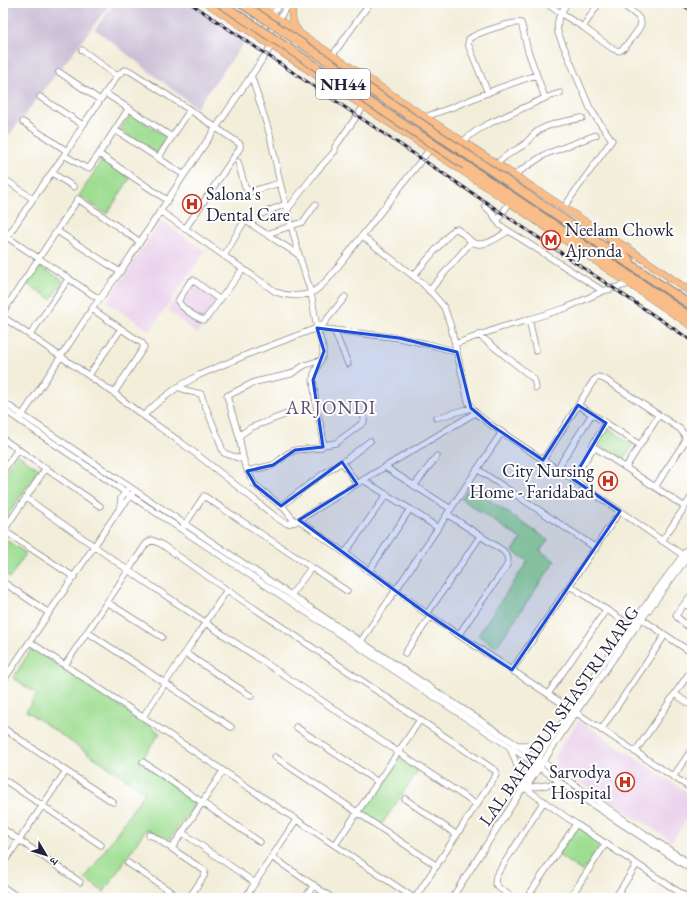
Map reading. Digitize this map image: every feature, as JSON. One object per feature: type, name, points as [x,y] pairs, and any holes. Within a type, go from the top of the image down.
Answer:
[{"type":"highway","name":"NH44","points":[[220,3],[465,165],[692,318]]},
{"type":"highway","name":"NH44","points":[[241,3],[692,306]]},
{"type":"highway","points":[[484,184],[524,205]]},
{"type":"highway","points":[[610,238],[636,268]]},
{"type":"main road","points":[[206,3],[484,184],[692,326]]},
{"type":"main road","points":[[291,3],[292,18],[295,27],[303,36]]},
{"type":"main road","points":[[242,26],[252,21],[256,16],[258,10],[255,4]]},
{"type":"main road","points":[[255,4],[462,142],[629,249],[692,293]]},
{"type":"main road","points":[[291,58],[290,54],[294,44],[303,36]]},
{"type":"street","points":[[261,38],[272,15],[280,3]]},
{"type":"street","points":[[261,38],[279,19],[291,3]]},
{"type":"street","points":[[332,56],[370,3]]},
{"type":"street","points":[[546,3],[613,49],[619,51],[623,49],[640,27],[641,23],[640,19],[636,15],[620,3]]},
{"type":"street","points":[[564,207],[612,140],[590,108],[558,33],[557,25],[560,13],[567,3]]},
{"type":"street","points":[[583,27],[599,3]]},
{"type":"street","points":[[488,93],[468,41],[471,37],[481,33],[518,22],[521,23],[528,51],[545,98]]},
{"type":"street","points":[[19,420],[92,309],[120,272],[184,174],[272,45]]},
{"type":"street","points":[[82,50],[117,76]]},
{"type":"street","points":[[3,243],[66,153],[100,100],[117,76],[124,70],[130,71],[240,144],[240,148],[185,229]]},
{"type":"street","points":[[59,72],[100,100]]},
{"type":"street","points":[[251,75],[270,135],[280,183],[299,255],[311,293],[324,351],[313,380],[317,412],[322,430],[322,445]]},
{"type":"street","points":[[425,117],[536,75]]},
{"type":"street","points":[[105,93],[172,137]]},
{"type":"street","points":[[462,142],[488,124],[545,98],[560,93]]},
{"type":"street","points":[[40,97],[84,125]]},
{"type":"street","points":[[260,214],[286,207],[335,151],[335,147],[364,106]]},
{"type":"street","points":[[23,122],[87,168],[90,167],[100,154],[129,108]]},
{"type":"street","points":[[158,158],[190,110]]},
{"type":"street","points":[[497,164],[507,154],[526,143],[536,132],[543,128],[582,118]]},
{"type":"street","points":[[115,130],[184,174]]},
{"type":"street","points":[[514,175],[546,154],[596,135]]},
{"type":"street","points":[[160,212],[276,292],[284,295],[301,295],[311,293],[329,278],[430,149]]},
{"type":"street","points":[[100,154],[168,200]]},
{"type":"street","points":[[238,162],[245,187],[249,192],[280,183]]},
{"type":"street","points":[[52,173],[74,187]]},
{"type":"street","points":[[3,180],[6,180],[33,199]]},
{"type":"street","points":[[3,312],[78,199],[140,242]]},
{"type":"street","points":[[497,221],[510,202]]},
{"type":"street","points":[[267,234],[304,222],[315,205]]},
{"type":"street","points":[[485,206],[500,225],[508,231],[604,291]]},
{"type":"street","points":[[224,256],[242,225],[246,221],[299,255]]},
{"type":"street","points":[[413,276],[453,230],[457,229],[471,242],[476,244],[483,244],[498,238],[508,231]]},
{"type":"street","points":[[57,231],[120,272]]},
{"type":"street","points":[[362,236],[413,276],[429,290],[444,307],[450,320],[468,401],[475,413],[685,557]]},
{"type":"street","points":[[7,237],[99,299]]},
{"type":"street","points":[[429,290],[471,242]]},
{"type":"street","points":[[220,300],[194,280],[190,282],[178,301],[180,305],[199,319],[204,320],[220,300],[243,269]]},
{"type":"street","points":[[30,335],[69,278]]},
{"type":"street","points":[[456,344],[502,327],[576,304],[604,291],[629,284]]},
{"type":"street","points":[[318,328],[345,297]]},
{"type":"street","points":[[92,309],[142,343],[144,347],[114,393]]},
{"type":"street","points":[[3,317],[114,393],[199,457],[280,521],[287,524],[297,521],[475,413]]},
{"type":"street","points":[[529,319],[536,351]]},
{"type":"street","points":[[144,415],[157,403],[187,381],[251,353],[318,328],[399,338],[457,352]]},
{"type":"street","points":[[89,375],[121,329]]},
{"type":"street","points":[[334,330],[348,364]]},
{"type":"street","points":[[479,335],[533,378],[536,388]]},
{"type":"street","points":[[321,360],[305,365],[291,374],[255,382],[227,396],[239,436],[247,471],[256,485],[297,521],[345,553],[429,615],[692,789]]},
{"type":"street","points":[[543,460],[594,380],[599,377],[606,380],[684,433],[686,439],[655,487]]},
{"type":"street","points":[[178,387],[202,394],[224,453],[244,460]]},
{"type":"street","points":[[3,402],[130,491]]},
{"type":"street","points":[[578,405],[640,445]]},
{"type":"street","points":[[436,418],[471,408]]},
{"type":"street","points":[[3,409],[130,491],[692,865]]},
{"type":"street","points":[[239,436],[250,428],[292,412]]},
{"type":"street","points":[[557,469],[592,414]]},
{"type":"street","points":[[626,467],[659,415]]},
{"type":"street","points":[[247,471],[273,465],[287,454],[295,450],[320,448],[322,445],[336,443],[364,422],[364,416]]},
{"type":"street","points":[[573,479],[592,450],[593,444],[606,423]]},
{"type":"street","points":[[359,644],[502,432]]},
{"type":"street","points":[[3,439],[100,506]]},
{"type":"street","points":[[281,506],[370,441]]},
{"type":"street","points":[[3,471],[18,449]]},
{"type":"street","points":[[592,450],[598,449],[685,507]]},
{"type":"street","points":[[414,486],[437,456]]},
{"type":"street","points":[[342,462],[357,484]]},
{"type":"street","points":[[46,468],[3,530],[74,577]]},
{"type":"street","points":[[385,468],[414,486],[506,554],[508,563],[459,634]]},
{"type":"street","points":[[477,469],[596,548]]},
{"type":"street","points":[[363,480],[438,528]]},
{"type":"street","points":[[3,682],[120,508],[121,498],[130,491]]},
{"type":"street","points":[[345,553],[387,494]]},
{"type":"street","points":[[184,527],[204,496],[310,568],[347,591]]},
{"type":"street","points":[[662,541],[692,496]]},
{"type":"street","points":[[26,498],[128,570],[477,805]]},
{"type":"street","points":[[369,571],[410,509]]},
{"type":"street","points":[[512,670],[620,511]]},
{"type":"street","points":[[184,527],[291,595],[329,624]]},
{"type":"street","points":[[405,654],[481,536]]},
{"type":"street","points":[[30,642],[414,898],[437,866],[496,775],[496,771],[161,544],[152,540],[146,544],[65,665]]},
{"type":"street","points":[[539,763],[547,745],[574,711],[625,633],[640,618],[685,557],[692,543]]},
{"type":"street","points":[[685,557],[692,551]]},
{"type":"street","points":[[291,595],[310,568]]},
{"type":"street","points":[[3,582],[49,613]]},
{"type":"street","points":[[570,586],[627,623]]},
{"type":"street","points":[[143,717],[227,590]]},
{"type":"street","points":[[692,594],[676,616],[692,630]]},
{"type":"street","points":[[107,602],[162,637]]},
{"type":"street","points":[[685,604],[692,610]]},
{"type":"street","points":[[548,694],[606,610]]},
{"type":"street","points":[[640,618],[692,653]]},
{"type":"street","points":[[87,632],[231,727]]},
{"type":"street","points":[[601,730],[665,635]]},
{"type":"street","points":[[185,653],[251,696]]},
{"type":"street","points":[[635,752],[692,669]]},
{"type":"street","points":[[675,694],[692,706]]},
{"type":"street","name":"LAL BAHADUR SHASTRI MARG","points":[[452,898],[574,711]]},
{"type":"street","points":[[335,846],[420,720]]},
{"type":"street","points":[[296,726],[378,782]]},
{"type":"street","points":[[3,728],[113,802]]},
{"type":"street","points":[[513,746],[547,745]]},
{"type":"street","points":[[513,746],[523,787],[688,898]]},
{"type":"street","points":[[673,777],[692,749]]},
{"type":"street","points":[[274,756],[437,866]]},
{"type":"street","points":[[143,762],[260,842]]},
{"type":"street","points":[[539,763],[561,782],[692,870]]},
{"type":"street","points":[[3,864],[66,771]]},
{"type":"street","points":[[172,848],[223,771]]},
{"type":"street","points":[[3,779],[101,845]]},
{"type":"street","points":[[523,787],[561,782]]},
{"type":"street","points":[[405,799],[457,835]]},
{"type":"street","points":[[513,898],[499,888],[495,883],[496,876],[544,801]]},
{"type":"street","points":[[245,898],[296,820]]},
{"type":"street","points":[[527,898],[576,824]]},
{"type":"street","points":[[3,829],[80,882]]},
{"type":"street","points":[[183,833],[255,883]]},
{"type":"street","points":[[149,835],[172,848],[205,871],[204,876],[189,898]]},
{"type":"street","points":[[570,898],[606,843]]},
{"type":"street","points":[[272,857],[332,898]]},
{"type":"street","points":[[128,863],[180,898]]},
{"type":"street","points":[[618,897],[637,864]]},
{"type":"street","points":[[305,898],[314,885]]},
{"type":"street","points":[[3,887],[19,898]]},
{"type":"highlighted area","points":[[317,328],[399,338],[457,352],[471,408],[491,425],[543,460],[578,405],[606,423],[573,479],[620,511],[512,670],[427,614],[299,520],[357,484],[342,462],[281,506],[255,485],[247,471],[273,465],[295,450],[323,447],[313,380],[324,351]]},
{"type":"shaded area","points":[[3,3],[111,3],[3,143]]},
{"type":"shaded area","points":[[115,3],[191,3],[246,40],[196,108],[95,29]]},
{"type":"shaded area","points":[[161,221],[205,251],[150,331],[107,302]]},
{"type":"shaded area","points":[[193,274],[225,301],[197,334],[168,310]]},
{"type":"shaded area","name":"Sarvodya Hospital","points":[[579,720],[692,796],[692,812],[672,841],[557,767],[554,757]]},
{"type":"green space","points":[[131,114],[168,138],[157,154],[120,130]]},
{"type":"green space","points":[[102,160],[130,178],[107,214],[79,196]]},
{"type":"green space","points":[[38,264],[63,281],[51,299],[26,283]]},
{"type":"green space","points":[[607,427],[633,445],[623,460],[596,443]]},
{"type":"green space","points":[[17,454],[39,469],[3,522],[3,475]]},
{"type":"green space","points":[[470,487],[548,540],[540,551],[555,561],[496,647],[478,635],[528,561],[513,551],[521,539],[461,499]]},
{"type":"green space","points":[[3,538],[26,553],[10,578],[3,573]]},
{"type":"green space","points":[[32,648],[160,733],[140,762],[197,802],[168,841],[146,829],[104,892],[85,879],[145,792],[26,711],[37,694],[13,678]]},
{"type":"green space","points":[[399,756],[419,769],[382,824],[363,810]]},
{"type":"green space","points":[[577,826],[602,843],[583,872],[558,855]]},
{"type":"railway","points":[[190,3],[692,341]]},
{"type":"railway","points":[[680,3],[692,11]]},
{"type":"place","name":"Salona's Dental Care","points":[[192,204]]},
{"type":"place","name":"Neelam Chowk Ajronda","points":[[551,240]]},
{"type":"place","name":"City Nursing Home - Faridabad","points":[[608,481]]},
{"type":"place","name":"Sarvodya Hospital","points":[[625,782]]},
{"type":"district","name":"ARJONDI","points":[[331,407]]}]
